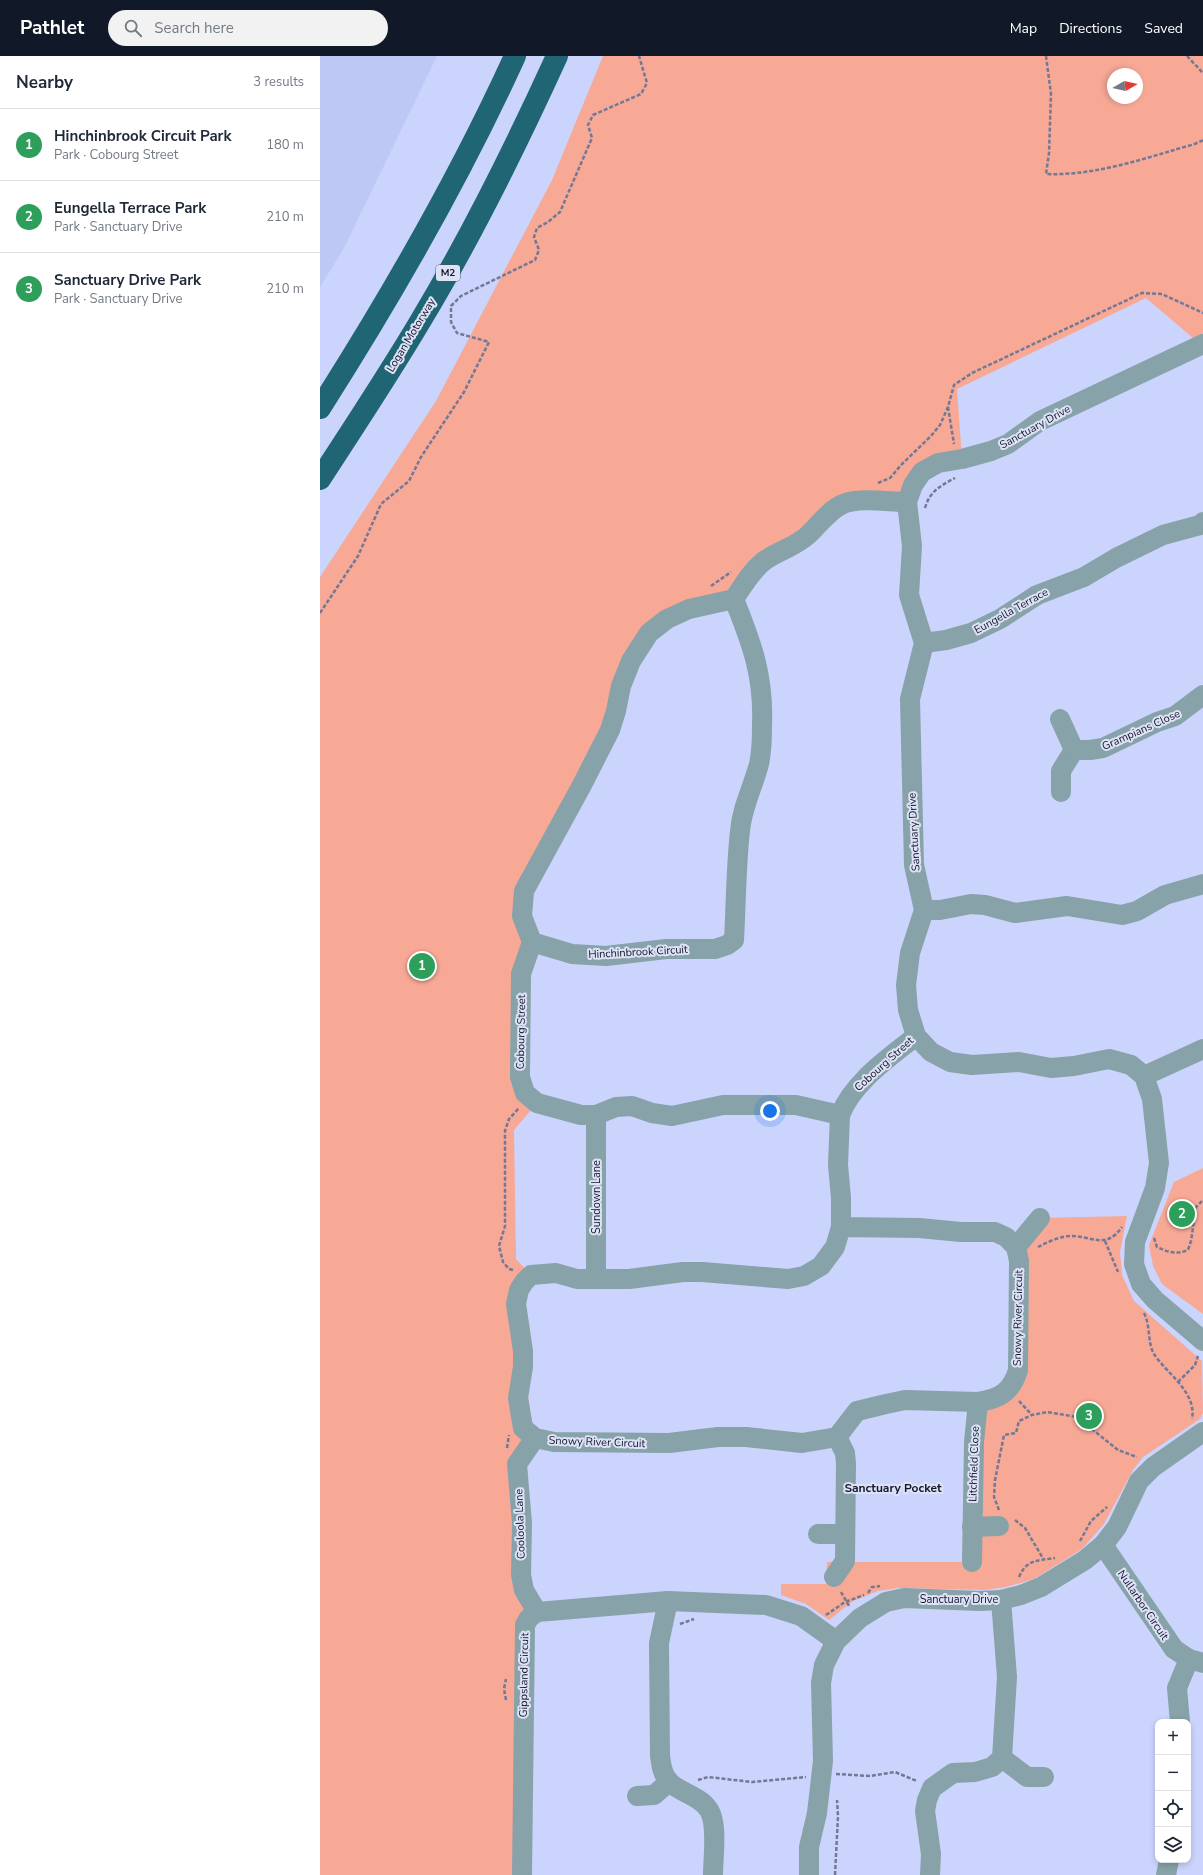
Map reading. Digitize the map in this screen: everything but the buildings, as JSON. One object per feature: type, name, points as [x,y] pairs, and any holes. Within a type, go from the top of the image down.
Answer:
[{"type":"highway","points":[[320,408],[399,281],[439,210],[498,94],[515,56]]},
{"type":"highway","name":"Logan Motorway","points":[[320,479],[421,320],[502,171],[557,56]]},
{"type":"street","name":"Sanctuary Drive","points":[[924,910],[914,865],[910,699],[924,643],[909,595],[912,546],[907,502],[913,485],[922,472],[938,463],[992,451],[1008,444],[1040,422],[1203,344]]},
{"type":"street","points":[[532,942],[522,916],[524,891],[582,785],[610,730],[616,711],[621,686],[631,661],[649,633],[667,619],[689,609],[734,600],[754,569],[765,561],[793,546],[808,535],[828,515],[842,504],[859,501],[907,502]]},
{"type":"street","name":"Eungella Terrace","points":[[924,643],[946,640],[971,633],[1000,619],[1037,595],[1084,577],[1116,558],[1163,535],[1200,525],[1203,522]]},
{"type":"street","name":"Hinchinbrook Circuit","points":[[532,942],[572,954],[606,956],[666,950],[715,949],[727,945],[734,940],[740,831],[743,812],[759,764],[762,749],[763,706],[761,678],[752,643],[734,600]]},
{"type":"street","name":"Grampians Close","points":[[1074,750],[1103,748],[1158,722],[1175,716],[1203,695]]},
{"type":"street","points":[[1060,719],[1074,750],[1061,771],[1061,792]]},
{"type":"street","points":[[1202,1347],[1141,1284],[1134,1264],[1135,1242],[1132,1224],[1155,1188],[1159,1163],[1152,1098],[1144,1076],[1131,1065],[1109,1059],[1074,1066],[1051,1068],[1018,1062],[972,1065],[950,1062],[931,1052],[916,1036],[908,1010],[906,985],[910,953],[924,910],[940,910],[971,904],[985,905],[1015,913],[1050,907],[1067,906],[1122,915],[1137,911],[1165,895],[1203,884]]},
{"type":"street","name":"Cobourg Street","points":[[532,942],[521,974],[520,1077],[525,1093],[537,1103],[581,1115],[596,1115],[616,1107],[632,1106],[652,1113],[672,1116],[723,1105],[796,1106],[840,1115],[852,1093],[879,1067],[916,1036]]},
{"type":"street","points":[[1144,1076],[1203,1049]]},
{"type":"street","name":"Sundown Lane","points":[[596,1115],[596,1279]]},
{"type":"street","name":"Snowy River Circuit","points":[[840,1115],[838,1165],[841,1198],[841,1228],[835,1247],[821,1266],[804,1276],[788,1279],[702,1272],[683,1272],[629,1279],[577,1279],[556,1273],[531,1275],[519,1290],[516,1304],[523,1351],[523,1367],[518,1398],[523,1428],[535,1438],[554,1442],[669,1444],[718,1437],[739,1437],[802,1443],[837,1437],[857,1411],[886,1404],[904,1400],[978,1402],[990,1400],[1008,1389],[1014,1383],[1018,1370],[1017,1254]]},
{"type":"street","points":[[841,1228],[919,1228],[961,1232],[994,1232],[1006,1237],[1017,1254],[1040,1218]]},
{"type":"street","name":"Litchfield Close","points":[[972,1562],[974,1442],[978,1402]]},
{"type":"street","name":"Sanctuary Drive","points":[[809,1875],[809,1847],[816,1813],[834,1774],[823,1761],[821,1683],[824,1666],[836,1641],[860,1618],[886,1602],[904,1598],[979,1601],[1000,1600],[1021,1595],[1041,1587],[1085,1560],[1103,1546],[1117,1527],[1139,1481],[1153,1467],[1199,1433]]},
{"type":"street","points":[[834,1577],[845,1561],[846,1534],[845,1453],[837,1437]]},
{"type":"street","name":"Cooloola Lane","points":[[535,1438],[517,1464],[522,1523],[521,1575],[524,1590],[537,1612]]},
{"type":"street","points":[[972,1527],[1006,1520]]},
{"type":"street","points":[[818,1534],[846,1534]]},
{"type":"street","name":"Nullarbor Circuit","points":[[1103,1546],[1174,1649],[1196,1661],[1177,1688],[1180,1719]]},
{"type":"street","points":[[930,1875],[931,1854],[925,1811],[927,1800],[932,1788],[953,1773],[975,1772],[992,1767],[1002,1758],[1007,1677],[1000,1600]]},
{"type":"street","points":[[537,1612],[668,1601],[766,1605],[801,1616],[836,1641]]},
{"type":"street","points":[[668,1601],[659,1643],[660,1756],[663,1772],[669,1782],[701,1800],[710,1811],[714,1826],[713,1875]]},
{"type":"street","name":"Gippsland Circuit","points":[[522,1875],[525,1625],[529,1618],[537,1612]]},
{"type":"street","points":[[1002,1758],[1027,1777],[1044,1777]]},
{"type":"street","points":[[637,1796],[654,1795],[669,1782]]},
{"type":"street","name":"Sanctuary Drive","points":[[816,1813],[822,1847],[822,1875]]},
{"type":"street","points":[[1166,1875],[1168,1863]]},
{"type":"path","points":[[320,613],[358,556],[381,504],[408,481],[421,457],[464,392],[489,342],[456,333],[451,322],[451,306],[461,296],[535,260],[539,250],[534,237],[537,228],[548,222],[560,212],[592,138],[588,124],[593,115],[641,94],[647,83],[639,56]]},
{"type":"path","points":[[1046,56],[1051,94],[1049,153],[1046,174],[1066,175],[1112,166],[1156,156],[1203,140]]},
{"type":"path","points":[[1187,56],[1203,73]]},
{"type":"path","points":[[925,508],[929,497],[938,487],[958,476],[948,407]]},
{"type":"path","points":[[1017,1254],[1026,1254],[1050,1241],[1071,1236],[1105,1241],[1132,1224],[1155,1228],[1154,1238],[1157,1246],[1168,1252],[1179,1253],[1188,1250],[1191,1241],[1196,1207],[1203,1200]]},
{"type":"path","points":[[1178,1382],[1195,1365],[1202,1347]]},
{"type":"path","points":[[1154,1354],[1178,1382],[1189,1398],[1199,1433]]},
{"type":"path","points":[[1044,1560],[1025,1528],[1006,1520],[999,1510],[994,1497],[995,1480],[1004,1435],[1016,1433],[1019,1421],[1032,1415],[1047,1412],[1061,1413],[1077,1417],[1118,1450],[1137,1457],[1142,1454]]},
{"type":"path","points":[[845,1602],[860,1618]]},
{"type":"path","points":[[688,1793],[696,1781],[708,1777],[752,1782],[834,1774],[870,1776],[895,1772],[932,1788]]},
{"type":"path","points":[[835,1875],[838,1816],[836,1799]]},
{"type":"shaded area","points":[[320,56],[437,56],[344,248],[320,287]]},
{"type":"shaded area","points":[[603,56],[1203,56],[1203,354],[1200,344],[1146,298],[957,389],[962,459],[938,463],[907,502],[842,504],[734,599],[667,619],[621,686],[524,891],[520,1077],[537,1103],[514,1130],[516,1259],[531,1275],[524,1282],[523,1367],[535,1438],[517,1464],[529,1618],[522,1875],[320,1875],[320,577],[436,401],[552,180]]},
{"type":"shaded area","points":[[1203,1168],[1203,1314],[1162,1284],[1153,1266],[1149,1245],[1174,1182]]},
{"type":"shaded area","points":[[1127,1216],[1120,1252],[1122,1275],[1134,1301],[1202,1361],[1203,1413],[1200,1419],[1143,1457],[1133,1470],[1104,1524],[1082,1549],[1034,1579],[1006,1587],[984,1590],[898,1588],[878,1591],[853,1601],[829,1620],[806,1604],[781,1595],[781,1584],[826,1584],[827,1562],[972,1562],[978,1402],[1008,1389],[1019,1261],[1040,1218]]},
{"type":"place","name":"Hinchinbrook Circuit Park","points":[[422,966]]},
{"type":"place","name":"Eungella Terrace Park","points":[[1182,1214]]},
{"type":"place","name":"Sanctuary Drive Park","points":[[1089,1416]]},
{"type":"district","name":"Sanctuary Pocket","points":[[893,1488]]}]
